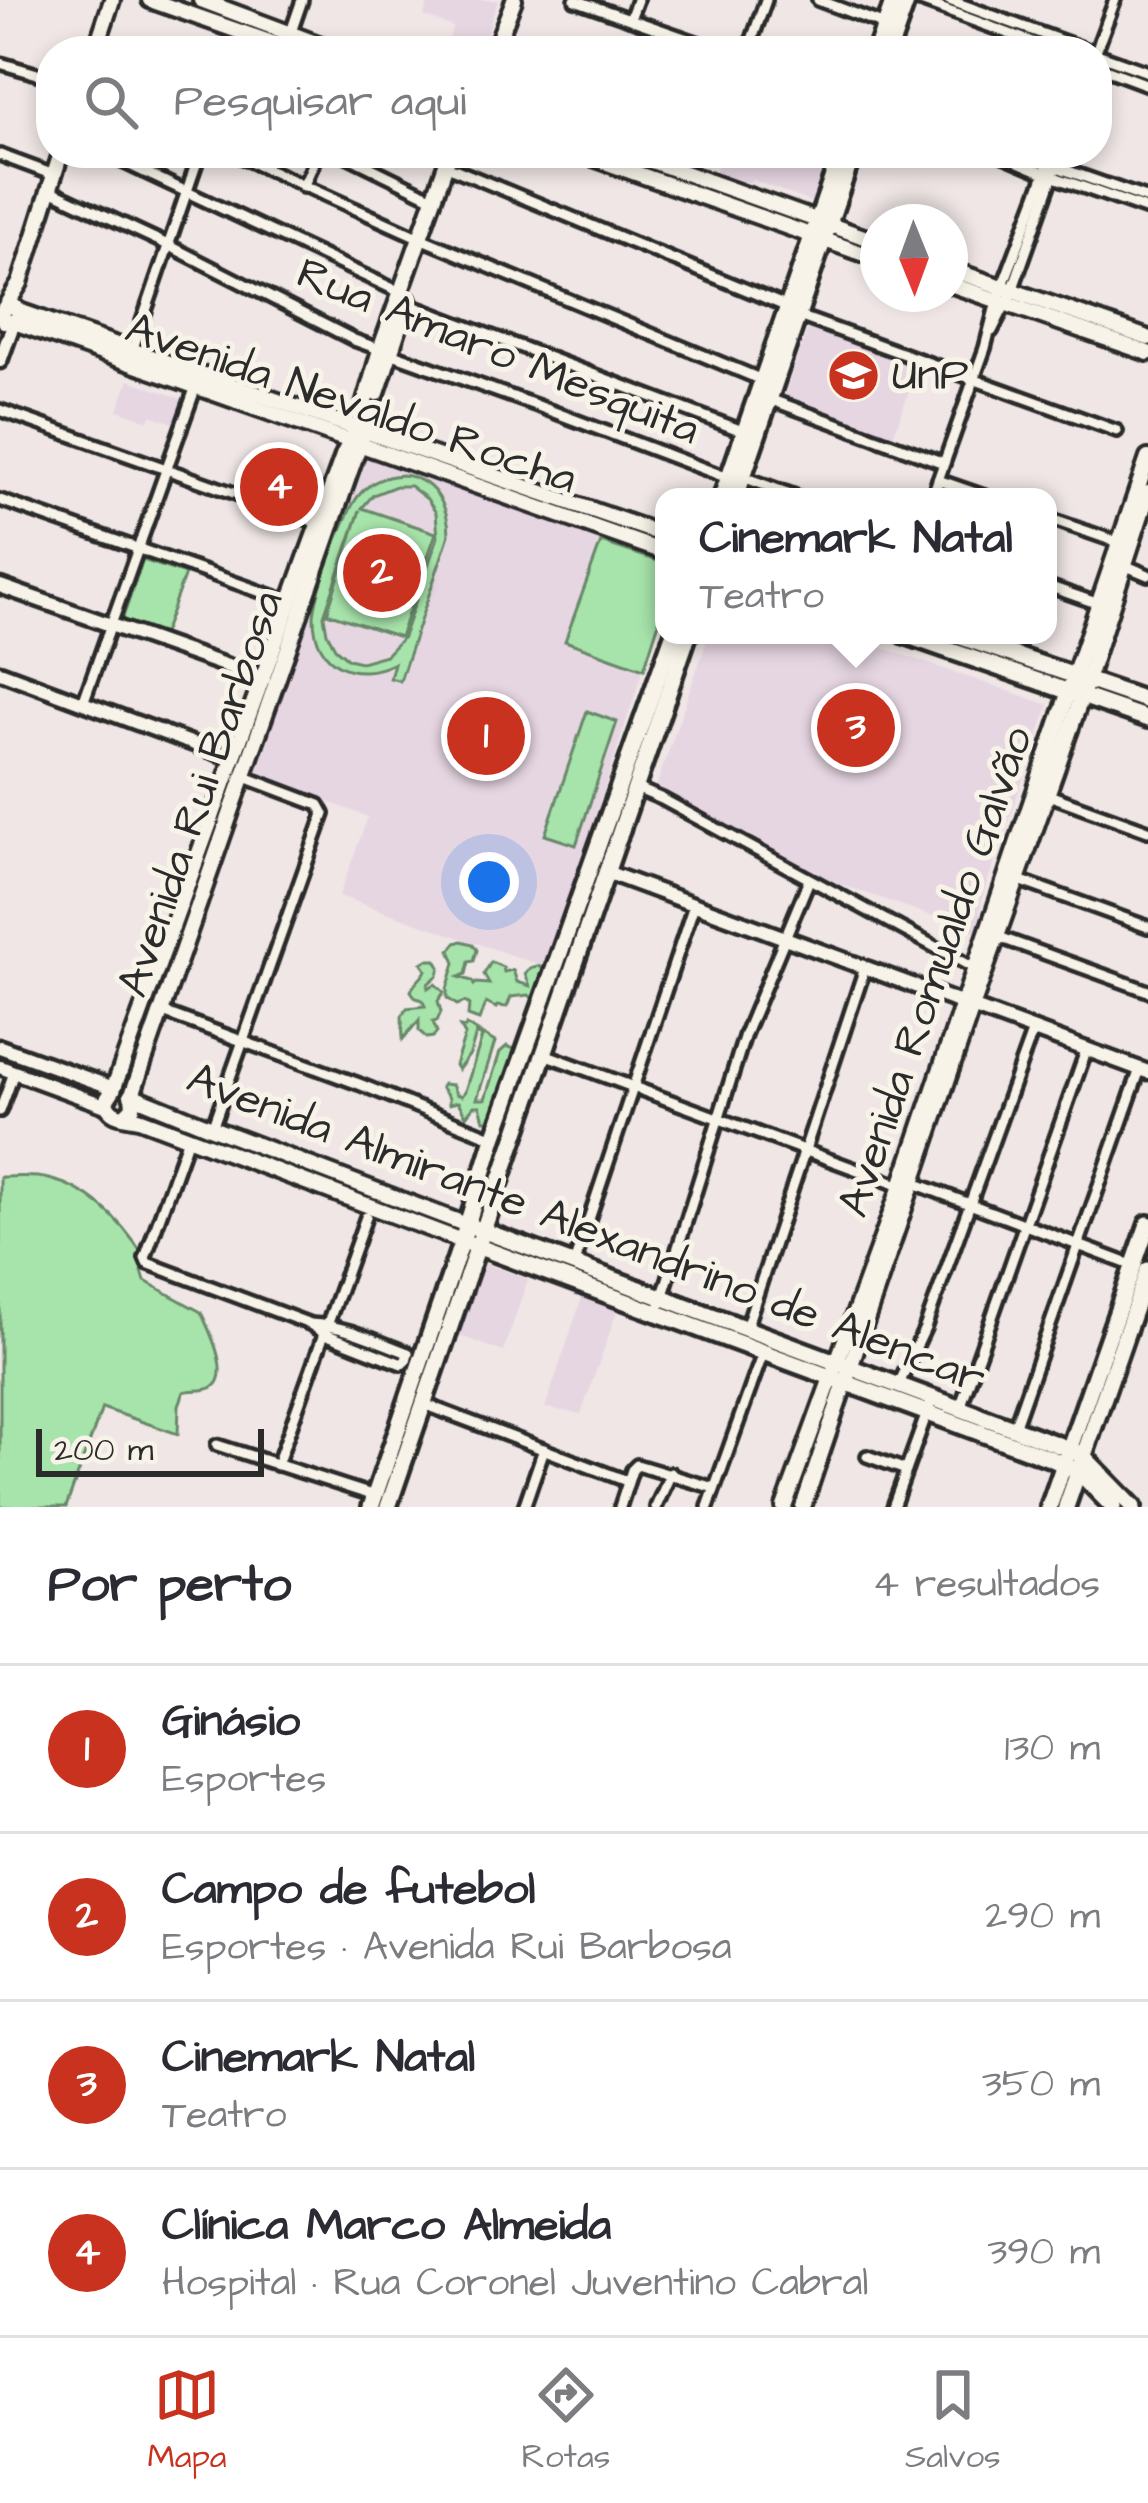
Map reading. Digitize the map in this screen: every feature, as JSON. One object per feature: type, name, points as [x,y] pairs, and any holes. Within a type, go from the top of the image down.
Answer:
[{"type":"main road","points":[[100,36],[112,0]]},
{"type":"main road","points":[[150,0],[263,36]]},
{"type":"main road","points":[[203,0],[274,36]]},
{"type":"main road","points":[[491,36],[504,0]]},
{"type":"main road","points":[[500,36],[514,0]]},
{"type":"main road","points":[[881,36],[894,0]]},
{"type":"main road","points":[[894,36],[907,0]]},
{"type":"main road","points":[[7,314],[57,168]]},
{"type":"main road","name":"Avenida Rui Barbosa","points":[[424,240],[445,168]]},
{"type":"main road","points":[[626,168],[860,238]]},
{"type":"main road","points":[[666,168],[860,250]]},
{"type":"main road","points":[[736,488],[745,432],[792,311],[837,168]]},
{"type":"main road","points":[[820,230],[847,168]]},
{"type":"main road","name":"Avenida Rui Barbosa","points":[[132,1117],[163,1012],[245,777],[264,679],[307,577],[424,240],[454,169]]},
{"type":"main road","points":[[968,280],[1148,353]]},
{"type":"main road","points":[[1005,296],[1148,338]]},
{"type":"main road","points":[[729,488],[769,400],[792,311]]},
{"type":"main road","name":"Avenida Nevaldo Rocha","points":[[7,314],[132,351],[655,549]]},
{"type":"main road","name":"Avenida Nevaldo Rocha","points":[[7,314],[195,388],[655,532]]},
{"type":"main road","points":[[1110,325],[1119,343]]},
{"type":"main road","name":"Avenida Rui Barbosa","points":[[307,577],[318,523],[358,437]]},
{"type":"main road","name":"Avenida Romualdo Galvão","points":[[803,1507],[842,1373],[967,1005],[1046,794],[1099,604],[1148,458]]},
{"type":"main road","name":"Avenida Romualdo Galvão","points":[[967,1005],[974,968],[1124,565],[1143,526],[1148,493]]},
{"type":"main road","name":"Avenida Rui Barbosa","points":[[106,1106],[234,759],[251,738],[297,596]]},
{"type":"main road","points":[[378,1503],[472,1236],[544,1054],[634,787],[672,644]]},
{"type":"main road","points":[[378,1503],[424,1404],[472,1236],[494,1138],[684,644]]},
{"type":"main road","points":[[936,644],[1078,686],[1148,701]]},
{"type":"main road","points":[[977,644],[1148,718]]},
{"type":"main road","name":"Avenida Almirante Alexandrino de Alencar","points":[[113,1090],[141,1096],[472,1236],[574,1264],[660,1305]]},
{"type":"main road","name":"Avenida Almirante Alexandrino de Alencar","points":[[106,1106],[114,1114],[472,1236],[722,1328],[763,1352],[898,1386],[929,1407],[960,1408],[1014,1428],[1074,1460],[1133,1507]]},
{"type":"main road","points":[[1049,1507],[1074,1460],[1141,1268],[1148,1224]]},
{"type":"main road","name":"Avenida Almirante Alexandrino de Alencar","points":[[722,1328],[746,1328],[842,1373],[1074,1460],[1113,1507]]},
{"type":"main road","name":"Avenida Romualdo Galvão","points":[[784,1507],[842,1373]]},
{"type":"main road","points":[[1066,1507],[1074,1460]]},
{"type":"street","points":[[198,17],[203,0]]},
{"type":"street","points":[[292,36],[302,0]]},
{"type":"street","points":[[575,0],[677,36]]},
{"type":"street","points":[[630,20],[638,0]]},
{"type":"street","points":[[753,36],[766,0]]},
{"type":"street","points":[[818,0],[885,25]]},
{"type":"street","points":[[918,0],[960,9],[1032,36]]},
{"type":"street","points":[[949,0],[960,9]]},
{"type":"street","points":[[1100,36],[1115,0]]},
{"type":"street","points":[[1112,59],[1148,72]]},
{"type":"street","points":[[0,63],[36,74]]},
{"type":"street","points":[[1112,72],[1148,85]]},
{"type":"street","name":"Rua Amaro Mesquita","points":[[0,155],[342,334],[769,488]]},
{"type":"street","points":[[136,168],[404,298],[745,432]]},
{"type":"street","points":[[132,351],[195,168]]},
{"type":"street","points":[[263,168],[763,380]]},
{"type":"street","points":[[303,187],[311,168]]},
{"type":"street","points":[[372,168],[435,199]]},
{"type":"street","points":[[935,488],[1052,168]]},
{"type":"street","points":[[1061,168],[1148,210]]},
{"type":"street","points":[[1064,168],[1148,199]]},
{"type":"street","points":[[454,169],[792,311],[1117,431]]},
{"type":"street","points":[[0,361],[7,314]]},
{"type":"street","points":[[83,703],[195,388]]},
{"type":"street","points":[[769,400],[944,463]]},
{"type":"street","points":[[0,410],[318,523]]},
{"type":"street","points":[[938,480],[961,488]]},
{"type":"street","points":[[0,500],[297,596]]},
{"type":"street","points":[[1057,521],[1120,543]]},
{"type":"street","points":[[1124,565],[1148,575]]},
{"type":"street","points":[[0,586],[264,679]]},
{"type":"street","points":[[1057,589],[1099,604]]},
{"type":"street","points":[[0,672],[234,759]]},
{"type":"street","points":[[212,1128],[324,814],[319,805],[245,777]]},
{"type":"street","points":[[634,787],[974,968]]},
{"type":"street","points":[[1046,794],[1148,831]]},
{"type":"street","points":[[606,872],[1145,1069],[1014,1428]]},
{"type":"street","points":[[1016,879],[1148,927]]},
{"type":"street","points":[[660,1305],[745,1034],[809,880]]},
{"type":"street","points":[[574,1264],[694,905]]},
{"type":"street","points":[[997,935],[1148,991]]},
{"type":"street","points":[[746,1328],[865,968]]},
{"type":"street","points":[[163,1012],[494,1138]]},
{"type":"street","points":[[898,1386],[925,1328],[1033,1030]]},
{"type":"street","name":"Avenida Almirante Alexandrino de Alencar","points":[[0,1046],[113,1090]]},
{"type":"street","points":[[960,1408],[1087,1048]]},
{"type":"street","points":[[544,1054],[805,1152],[971,1205],[1141,1268]]},
{"type":"street","name":"Avenida Almirante Alexandrino de Alencar","points":[[0,1067],[106,1106]]},
{"type":"street","points":[[0,1111],[12,1078]]},
{"type":"street","points":[[188,1138],[146,1258],[149,1265],[409,1355],[402,1364],[327,1329]]},
{"type":"street","points":[[277,1465],[367,1217]]},
{"type":"street","points":[[708,1507],[763,1352]]},
{"type":"street","points":[[424,1404],[630,1475]]},
{"type":"street","points":[[893,1507],[929,1407]]},
{"type":"street","points":[[217,1445],[378,1503]]},
{"type":"street","points":[[524,1507],[544,1449]]},
{"type":"street","points":[[867,1456],[906,1470]]},
{"type":"street","points":[[620,1507],[630,1475],[640,1465],[714,1488]]},
{"type":"street","points":[[656,1507],[671,1473]]},
{"type":"shaded area","points":[[429,0],[498,0],[486,36],[450,36],[453,27],[424,16]]},
{"type":"shaded area","points":[[717,168],[826,168],[813,203],[753,180],[743,183],[715,174]]},
{"type":"shaded area","name":"UnP","points":[[808,328],[918,366],[893,436],[783,398]]},
{"type":"shaded area","points":[[129,380],[185,400],[176,424],[151,415],[148,421],[118,410]]},
{"type":"shaded area","points":[[366,456],[655,560],[655,634],[546,967],[339,896],[368,817],[255,774]]},
{"type":"shaded area","points":[[706,644],[871,644],[1049,705],[982,897],[980,933],[806,872],[655,790]]},
{"type":"shaded area","points":[[478,1264],[528,1279],[503,1352],[453,1333]]},
{"type":"shaded area","points":[[582,1298],[617,1311],[581,1414],[545,1408]]},
{"type":"green space","points":[[402,475],[422,481],[437,495],[449,535],[400,681],[390,678],[394,663],[365,671],[339,666],[321,648],[314,618],[325,573],[354,503],[374,483]],"holes":[[[410,486],[436,513],[438,537],[403,637],[386,655],[361,662],[348,659],[335,648],[324,616],[360,510],[327,613],[400,637],[436,533],[362,508],[373,495]]]},
{"type":"green space","points":[[601,542],[655,560],[655,634],[644,669],[565,641]]},
{"type":"green space","points":[[143,560],[185,574],[161,639],[121,623]]},
{"type":"green space","points":[[469,704],[493,717],[513,719],[513,724],[518,721],[502,768],[501,762],[496,765],[489,758],[484,766],[478,764],[479,755],[453,751]]},
{"type":"green space","points":[[587,711],[617,722],[576,845],[545,835]]},
{"type":"green space","points":[[462,941],[477,950],[466,974],[459,977],[474,985],[489,984],[484,974],[491,962],[504,972],[513,970],[517,982],[530,986],[525,974],[530,968],[548,969],[531,1018],[527,1014],[533,999],[529,995],[511,997],[507,1007],[486,1003],[479,1020],[468,1016],[469,1004],[457,1005],[447,998],[455,963],[450,950]]},
{"type":"green space","points":[[436,960],[440,967],[428,988],[435,984],[444,992],[438,1001],[441,1012],[433,1022],[437,1032],[427,1038],[419,1031],[419,1020],[403,1039],[402,1016],[407,1008],[425,1006],[411,991],[425,973],[422,963]]},
{"type":"green space","points":[[466,1025],[495,1042],[477,1099],[485,1099],[500,1052],[507,1046],[517,1050],[494,1120],[484,1120],[480,1106],[466,1116],[458,1102],[449,1104],[441,1087],[452,1085],[461,1096],[465,1091],[482,1037],[476,1034],[458,1070],[455,1065],[465,1035],[460,1027]]},
{"type":"green space","points":[[0,1177],[49,1179],[79,1191],[104,1209],[145,1258],[145,1281],[201,1312],[219,1362],[213,1387],[184,1392],[178,1434],[102,1408],[66,1507],[0,1507]]},
{"type":"place","name":"UnP","points":[[853,376]]},
{"type":"place","name":"Clínica Marco Almeida","points":[[279,487]]},
{"type":"place","name":"Campo de futebol","points":[[382,573]]},
{"type":"place","name":"Cinemark Natal","points":[[856,728]]},
{"type":"place","name":"Ginásio","points":[[486,736]]}]
